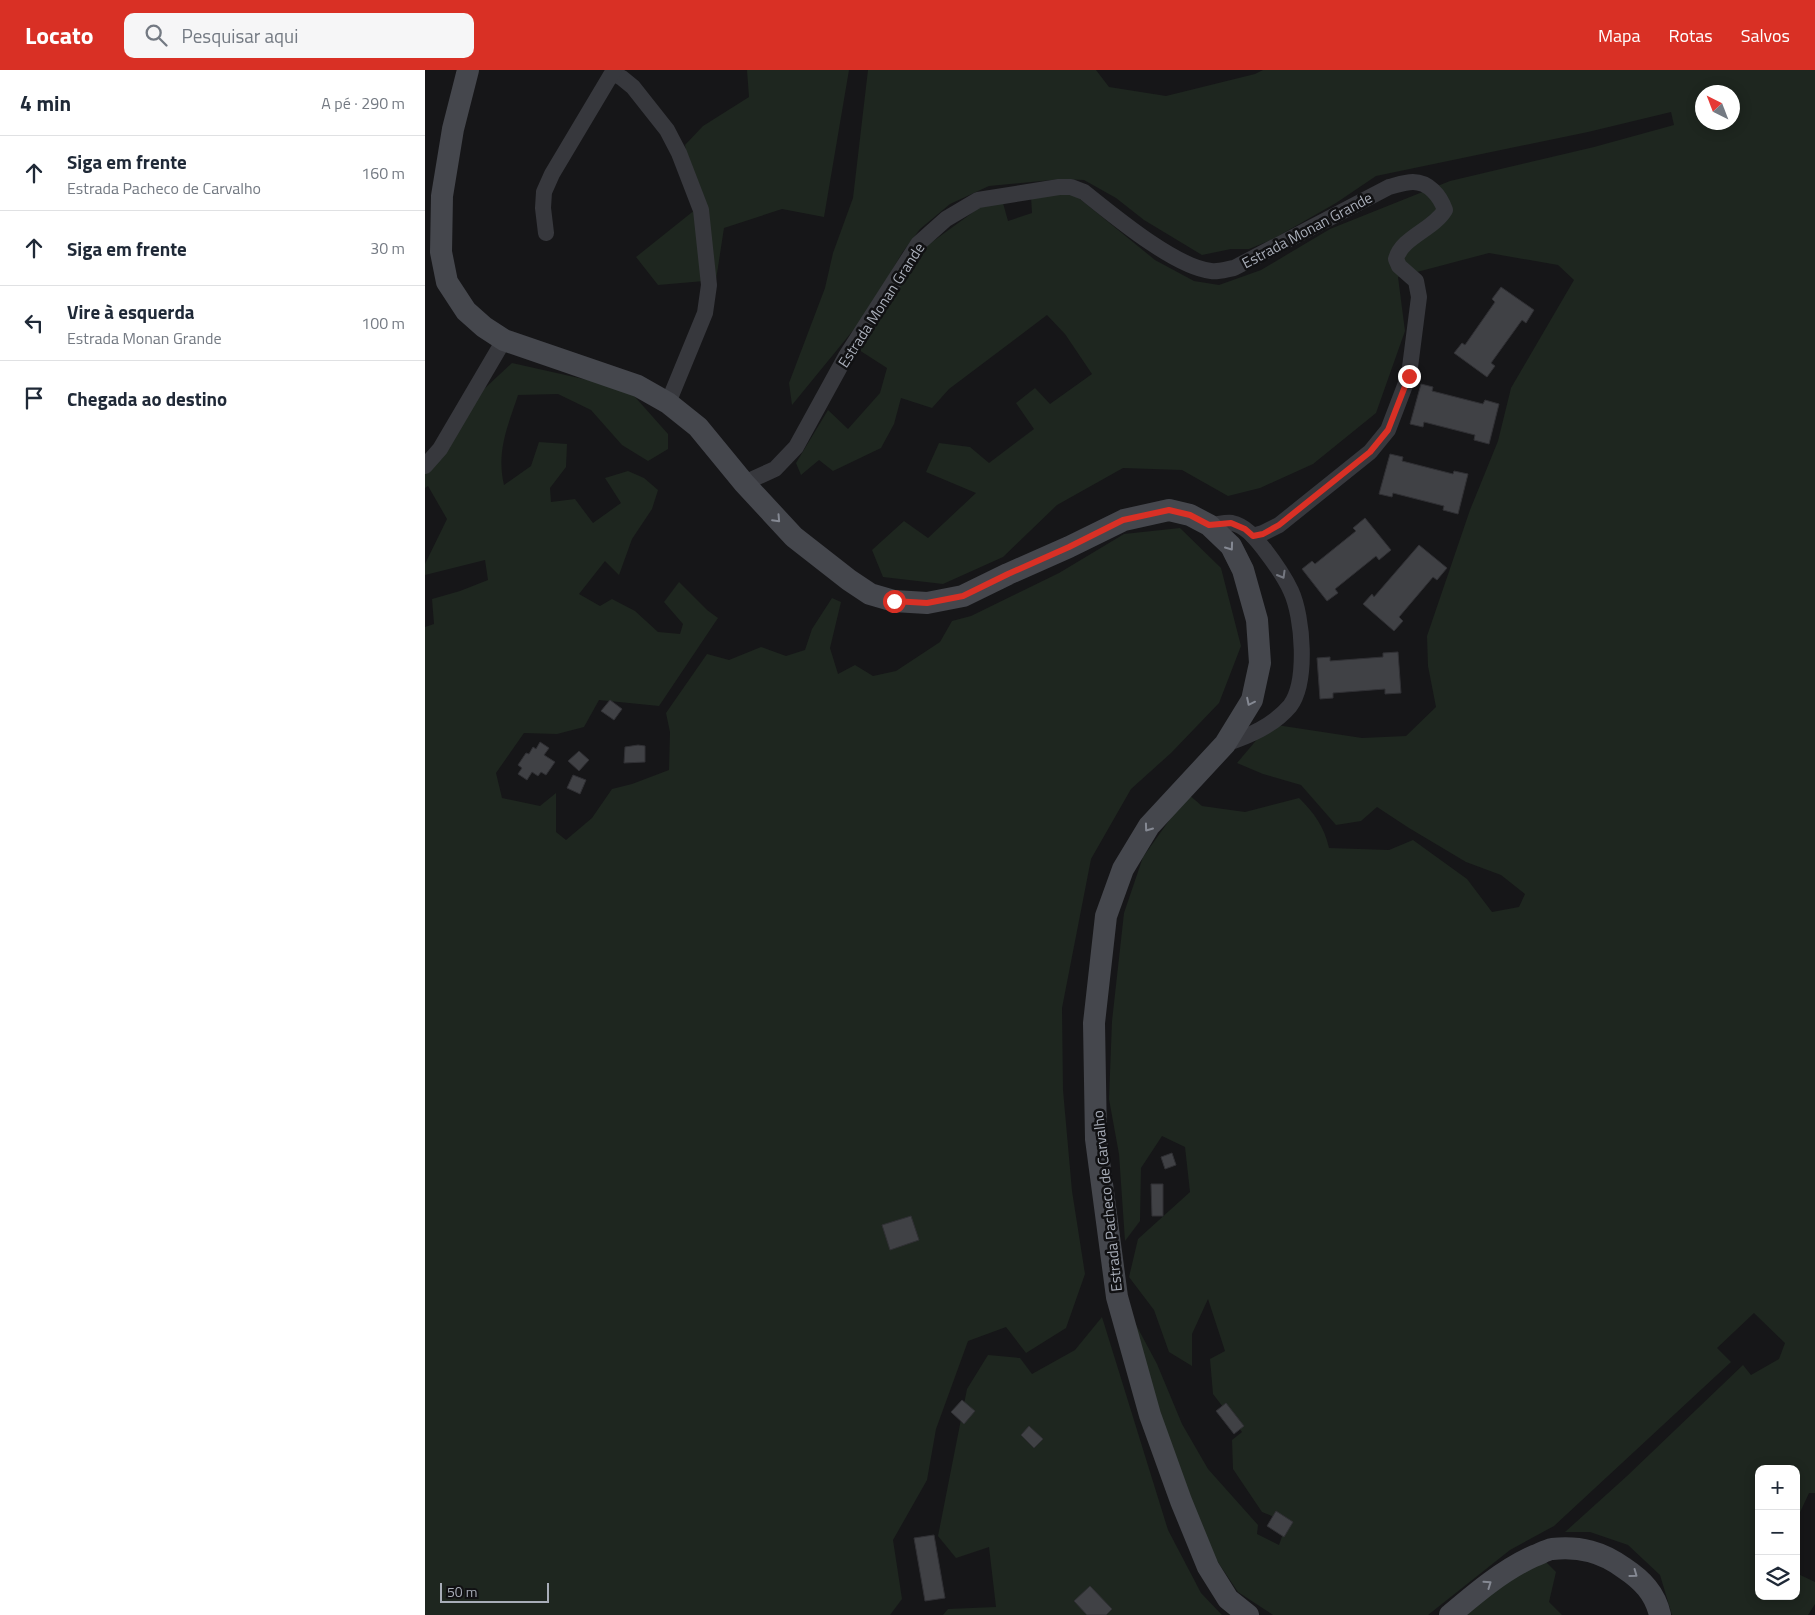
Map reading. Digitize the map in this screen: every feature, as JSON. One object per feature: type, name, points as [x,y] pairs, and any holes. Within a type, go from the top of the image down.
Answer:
[{"type":"main road","name":"Estrada Pacheco de Carvalho","points":[[468,70],[453,130],[442,196],[441,252],[447,282],[466,311],[483,327],[503,340],[638,386],[668,403],[698,427],[744,483],[794,537],[870,594],[894,601],[927,603],[963,596],[1123,520],[1169,510],[1190,515],[1209,525],[1231,546],[1243,570],[1257,620],[1260,663],[1252,700],[1225,744],[1149,826],[1123,869],[1106,916],[1094,1023],[1096,1139],[1117,1297],[1150,1415],[1181,1501],[1208,1567],[1228,1599],[1248,1615]]},
{"type":"main road","points":[[1450,1615],[1476,1593],[1517,1564],[1550,1549],[1588,1549],[1616,1562],[1640,1578],[1657,1602],[1660,1615]]},
{"type":"street","points":[[546,233],[543,208],[544,192],[552,174],[613,72],[633,87],[667,130],[679,153],[701,210],[709,285],[705,313],[668,403]]},
{"type":"street","name":"Estrada Monan Grande","points":[[744,483],[775,469],[796,447],[846,356],[918,244],[946,219],[978,200],[1059,187],[1071,187],[1084,192],[1173,257],[1193,267],[1213,272],[1234,268],[1389,187],[1415,182],[1430,188],[1442,200],[1445,210],[1440,218],[1399,250],[1396,259],[1399,266],[1416,281],[1419,296],[1409,376],[1388,430],[1370,452],[1279,525],[1263,534],[1253,536]]},
{"type":"street","points":[[425,466],[439,450],[503,340]]},
{"type":"street","points":[[1209,525],[1231,523],[1245,529],[1276,565],[1292,592],[1300,622],[1303,658],[1298,686],[1291,704],[1276,720],[1250,735],[1225,744]]},
{"type":"shaded area","points":[[747,70],[849,70],[824,217],[782,209],[724,228],[716,280],[658,285],[636,257],[696,209],[685,145],[703,126],[749,97]]},
{"type":"shaded area","points":[[868,70],[1096,70],[1109,87],[1166,96],[1255,74],[1263,70],[1815,70],[1815,1493],[1809,1493],[1800,1512],[1800,1465],[1755,1465],[1755,1600],[1800,1600],[1800,1575],[1815,1582],[1815,1604],[1808,1615],[1672,1615],[1660,1575],[1628,1545],[1590,1532],[1565,1532],[1627,1476],[1743,1365],[1751,1375],[1779,1359],[1785,1343],[1754,1313],[1717,1348],[1731,1362],[1554,1526],[1510,1550],[1428,1615],[1273,1615],[1238,1592],[1199,1534],[1166,1437],[1134,1321],[1157,1364],[1182,1424],[1208,1469],[1258,1525],[1257,1534],[1279,1545],[1287,1522],[1262,1512],[1233,1469],[1232,1440],[1242,1432],[1213,1394],[1210,1359],[1225,1351],[1208,1299],[1192,1334],[1192,1366],[1169,1352],[1154,1310],[1129,1277],[1138,1239],[1190,1192],[1185,1147],[1162,1136],[1141,1168],[1140,1221],[1125,1241],[1119,1154],[1109,1099],[1112,1021],[1124,913],[1143,857],[1188,794],[1202,806],[1245,812],[1299,798],[1318,820],[1329,848],[1389,850],[1413,840],[1467,879],[1492,912],[1519,907],[1525,894],[1501,875],[1466,862],[1377,807],[1361,821],[1336,825],[1301,785],[1263,774],[1237,763],[1270,724],[1362,738],[1406,736],[1436,707],[1428,666],[1427,636],[1470,510],[1498,441],[1511,388],[1574,280],[1558,265],[1489,253],[1398,277],[1405,331],[1376,413],[1313,464],[1260,488],[1228,496],[1182,470],[1123,468],[1057,505],[1003,557],[943,584],[883,577],[872,550],[904,521],[928,538],[976,493],[926,472],[939,443],[970,447],[989,463],[1034,429],[1016,403],[1035,388],[1050,404],[1092,374],[1065,334],[1047,315],[949,389],[932,408],[901,398],[894,424],[881,448],[833,471],[819,460],[801,475],[796,463],[828,410],[848,429],[880,393],[887,368],[859,350],[921,250],[983,205],[1003,203],[1008,221],[1032,213],[1031,197],[1069,190],[1155,260],[1194,281],[1219,285],[1261,270],[1330,229],[1450,181],[1594,147],[1674,125],[1671,112],[1588,132],[1376,176],[1336,203],[1273,239],[1249,249],[1231,249],[1202,255],[1144,220],[1116,198],[1084,180],[1062,179],[989,186],[950,204],[920,229],[902,253],[868,312],[792,405],[789,383],[825,288],[833,253],[853,198]]},
{"type":"shaded area","points":[[512,363],[628,389],[668,434],[668,449],[648,461],[622,445],[591,410],[558,394],[518,395],[502,450],[501,461],[504,485],[531,466],[539,442],[567,444],[566,467],[550,488],[551,502],[575,499],[593,523],[621,503],[605,478],[628,471],[644,478],[658,490],[652,509],[632,539],[619,575],[605,561],[579,594],[600,606],[612,599],[635,611],[658,632],[680,634],[683,624],[664,602],[679,582],[707,610],[718,618],[659,706],[599,700],[584,727],[557,734],[524,733],[496,773],[502,798],[540,806],[556,793],[556,832],[566,840],[592,818],[612,789],[632,784],[669,770],[670,732],[666,713],[707,654],[729,660],[761,647],[786,656],[805,650],[812,629],[832,598],[841,602],[830,648],[838,674],[855,665],[873,676],[896,671],[940,642],[952,621],[971,616],[1059,573],[1124,534],[1180,528],[1221,568],[1241,646],[1219,703],[1171,753],[1131,789],[1091,859],[1062,1008],[1063,1090],[1072,1191],[1085,1274],[1066,1328],[1026,1353],[1006,1327],[968,1341],[936,1429],[927,1480],[893,1540],[902,1599],[890,1615],[425,1615],[425,627],[434,624],[432,599],[488,580],[485,560],[425,575],[425,564],[447,519],[428,486],[425,488],[425,469],[469,403]]},
{"type":"shaded area","points":[[1102,1317],[1168,1530],[1201,1593],[1222,1615],[943,1615],[948,1609],[996,1607],[989,1547],[956,1558],[938,1536],[967,1389],[988,1355],[1020,1358],[1032,1374],[1075,1350]]},
{"type":"shaded area","points":[[1545,1561],[1556,1572],[1549,1602],[1562,1615],[1466,1615],[1501,1584]]},
{"type":"building","points":[[1501,287],[1534,310],[1526,323],[1522,320],[1491,363],[1495,366],[1487,377],[1454,353],[1462,343],[1465,345],[1495,302],[1492,299]]},
{"type":"building","points":[[1421,384],[1433,387],[1432,391],[1483,404],[1485,400],[1499,404],[1489,444],[1474,440],[1475,435],[1424,422],[1423,427],[1410,424]]},
{"type":"building","points":[[1390,454],[1403,457],[1402,461],[1453,474],[1454,471],[1468,474],[1458,514],[1443,510],[1444,506],[1393,493],[1392,497],[1379,494]]},
{"type":"building","points":[[1365,518],[1391,550],[1379,560],[1376,556],[1335,589],[1338,593],[1327,601],[1302,569],[1312,561],[1315,564],[1356,531],[1353,528]]},
{"type":"building","points":[[1419,545],[1447,568],[1437,580],[1433,577],[1399,617],[1403,621],[1394,631],[1363,604],[1372,594],[1374,597]]},
{"type":"building","points":[[1398,652],[1401,693],[1385,694],[1385,689],[1333,693],[1333,698],[1320,699],[1317,658],[1330,657],[1330,661],[1383,657],[1383,653]]},
{"type":"building","points":[[610,700],[622,709],[614,720],[601,711]]},
{"type":"building","points":[[540,742],[549,748],[544,755],[555,762],[546,775],[541,772],[538,776],[532,772],[527,780],[518,774],[522,768],[518,765],[526,753],[529,754],[533,747],[536,749]]},
{"type":"building","points":[[645,746],[645,762],[624,763],[625,747]]},
{"type":"building","points":[[579,751],[589,760],[579,771],[568,761]]},
{"type":"building","points":[[573,775],[586,780],[580,794],[567,788]]},
{"type":"building","points":[[1172,1153],[1176,1165],[1165,1169],[1161,1157]]},
{"type":"building","points":[[1151,1184],[1163,1184],[1163,1216],[1152,1216]]},
{"type":"building","points":[[911,1216],[919,1240],[890,1250],[882,1225]]},
{"type":"building","points":[[962,1400],[975,1411],[964,1424],[951,1412]]},
{"type":"building","points":[[1226,1403],[1244,1426],[1234,1434],[1216,1411]]},
{"type":"building","points":[[1029,1426],[1043,1439],[1034,1448],[1021,1435]]},
{"type":"building","points":[[1276,1511],[1293,1522],[1284,1537],[1267,1526]]},
{"type":"building","points":[[934,1535],[945,1598],[925,1601],[914,1538]]},
{"type":"building","points":[[1090,1586],[1112,1609],[1106,1615],[1087,1615],[1074,1601]]},
{"type":"route","points":[[894,601],[927,603],[963,596],[1123,520],[1169,510],[1190,515],[1209,525],[1231,523],[1245,529],[1253,536],[1263,534],[1279,525],[1370,452],[1388,430],[1409,376]]}]
